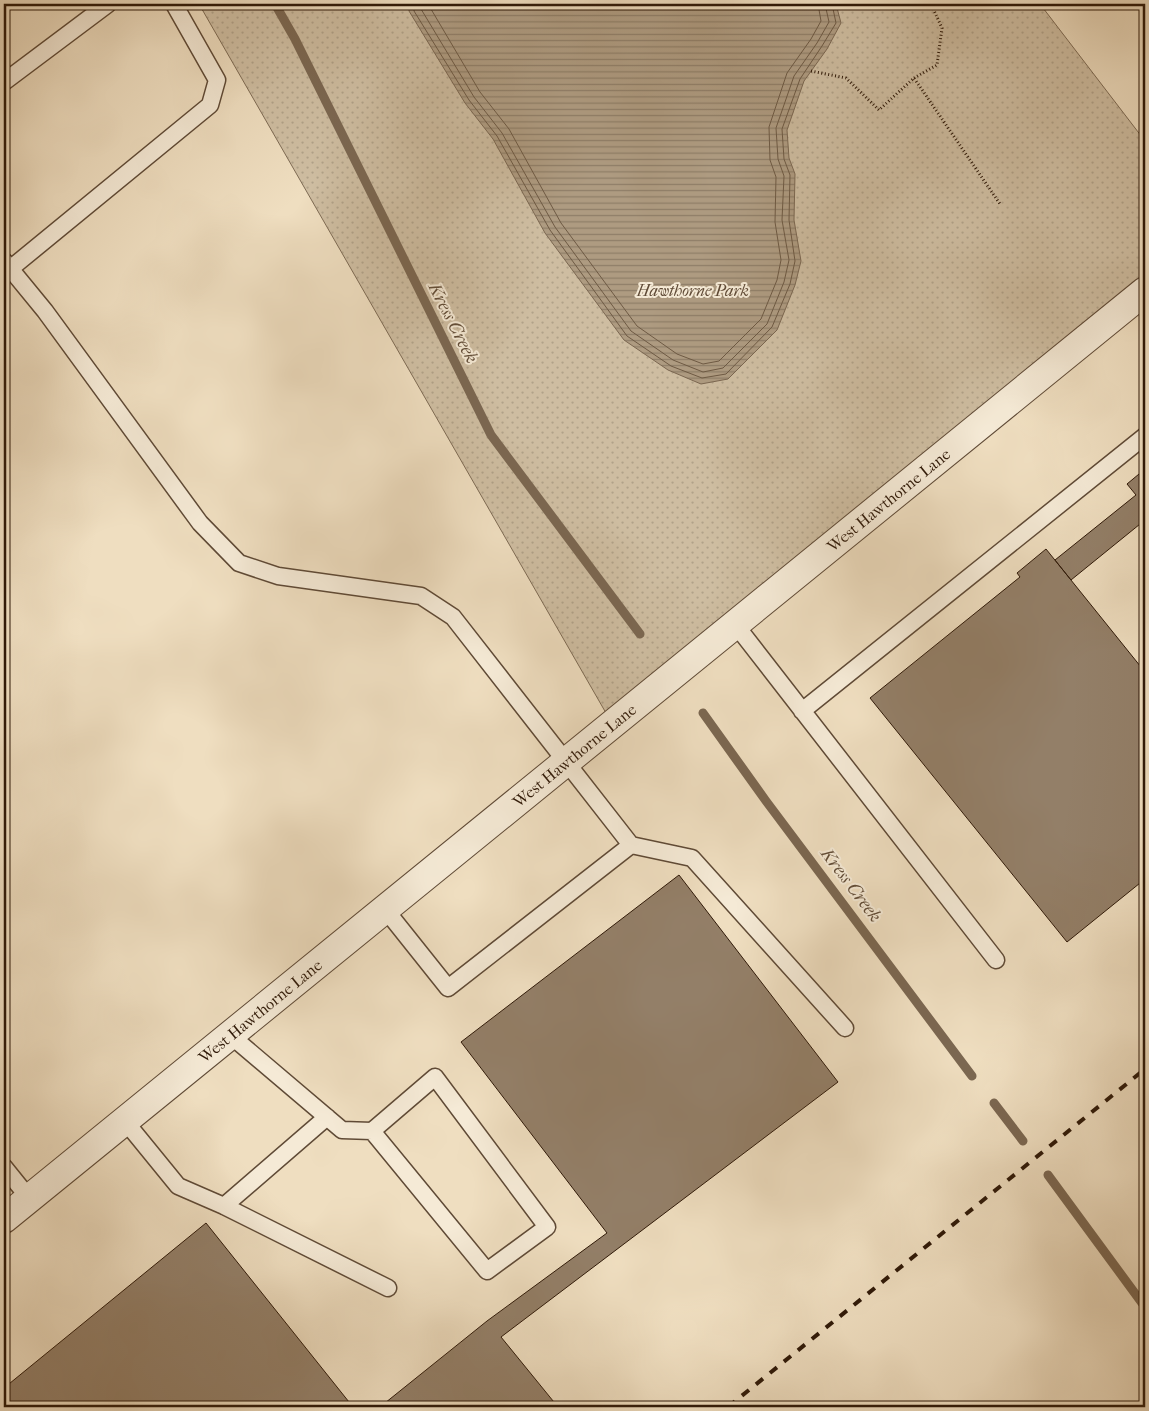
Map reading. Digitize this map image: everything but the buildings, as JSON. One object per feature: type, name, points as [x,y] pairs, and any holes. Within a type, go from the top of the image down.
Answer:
[{"type":"street","name":"West Hawthorne Lane","points":[[4,1218],[1145,291]]},
{"type":"lane","points":[[4,82],[108,4]]},
{"type":"lane","points":[[174,4],[217,80],[210,105],[7,265],[45,311],[200,523],[239,563],[278,576],[421,596],[453,617],[631,845],[692,858],[844,1028]]},
{"type":"lane","points":[[802,711],[1145,436]]},
{"type":"lane","points":[[735,624],[996,960]]},
{"type":"lane","points":[[385,909],[448,988],[631,845]]},
{"type":"lane","points":[[230,1035],[342,1130],[372,1131],[435,1078],[547,1227],[487,1271],[372,1131]]},
{"type":"lane","points":[[224,1206],[327,1117]]},
{"type":"lane","points":[[125,1121],[178,1186],[224,1206],[388,1288]]},
{"type":"lane","points":[[4,1167],[29,1198]]},
{"type":"path","points":[[811,70],[846,78],[879,110],[914,78],[937,65],[942,28],[931,4]]},
{"type":"path","points":[[914,78],[1000,204]]},
{"type":"green space","name":"Hawthorne Park","points":[[199,4],[1040,4],[1145,141],[1145,291],[610,720]]},
{"type":"water","points":[[409,4],[836,4],[841,23],[827,49],[804,81],[787,130],[789,158],[795,174],[794,220],[801,261],[795,285],[777,330],[728,379],[701,384],[668,370],[624,340],[545,233],[493,139],[465,103],[409,11]]},
{"type":"waterway","name":"Kress Creek","points":[[275,4],[295,39],[491,435],[640,634]]},
{"type":"waterway","name":"Kress Creek","points":[[703,713],[766,801],[972,1076]]},
{"type":"waterway","name":"Kress Creek","points":[[994,1103],[1023,1141]]},
{"type":"waterway","name":"Kress Creek","points":[[1048,1175],[1145,1307]]},
{"type":"railway","points":[[728,1407],[1145,1069]]}]
